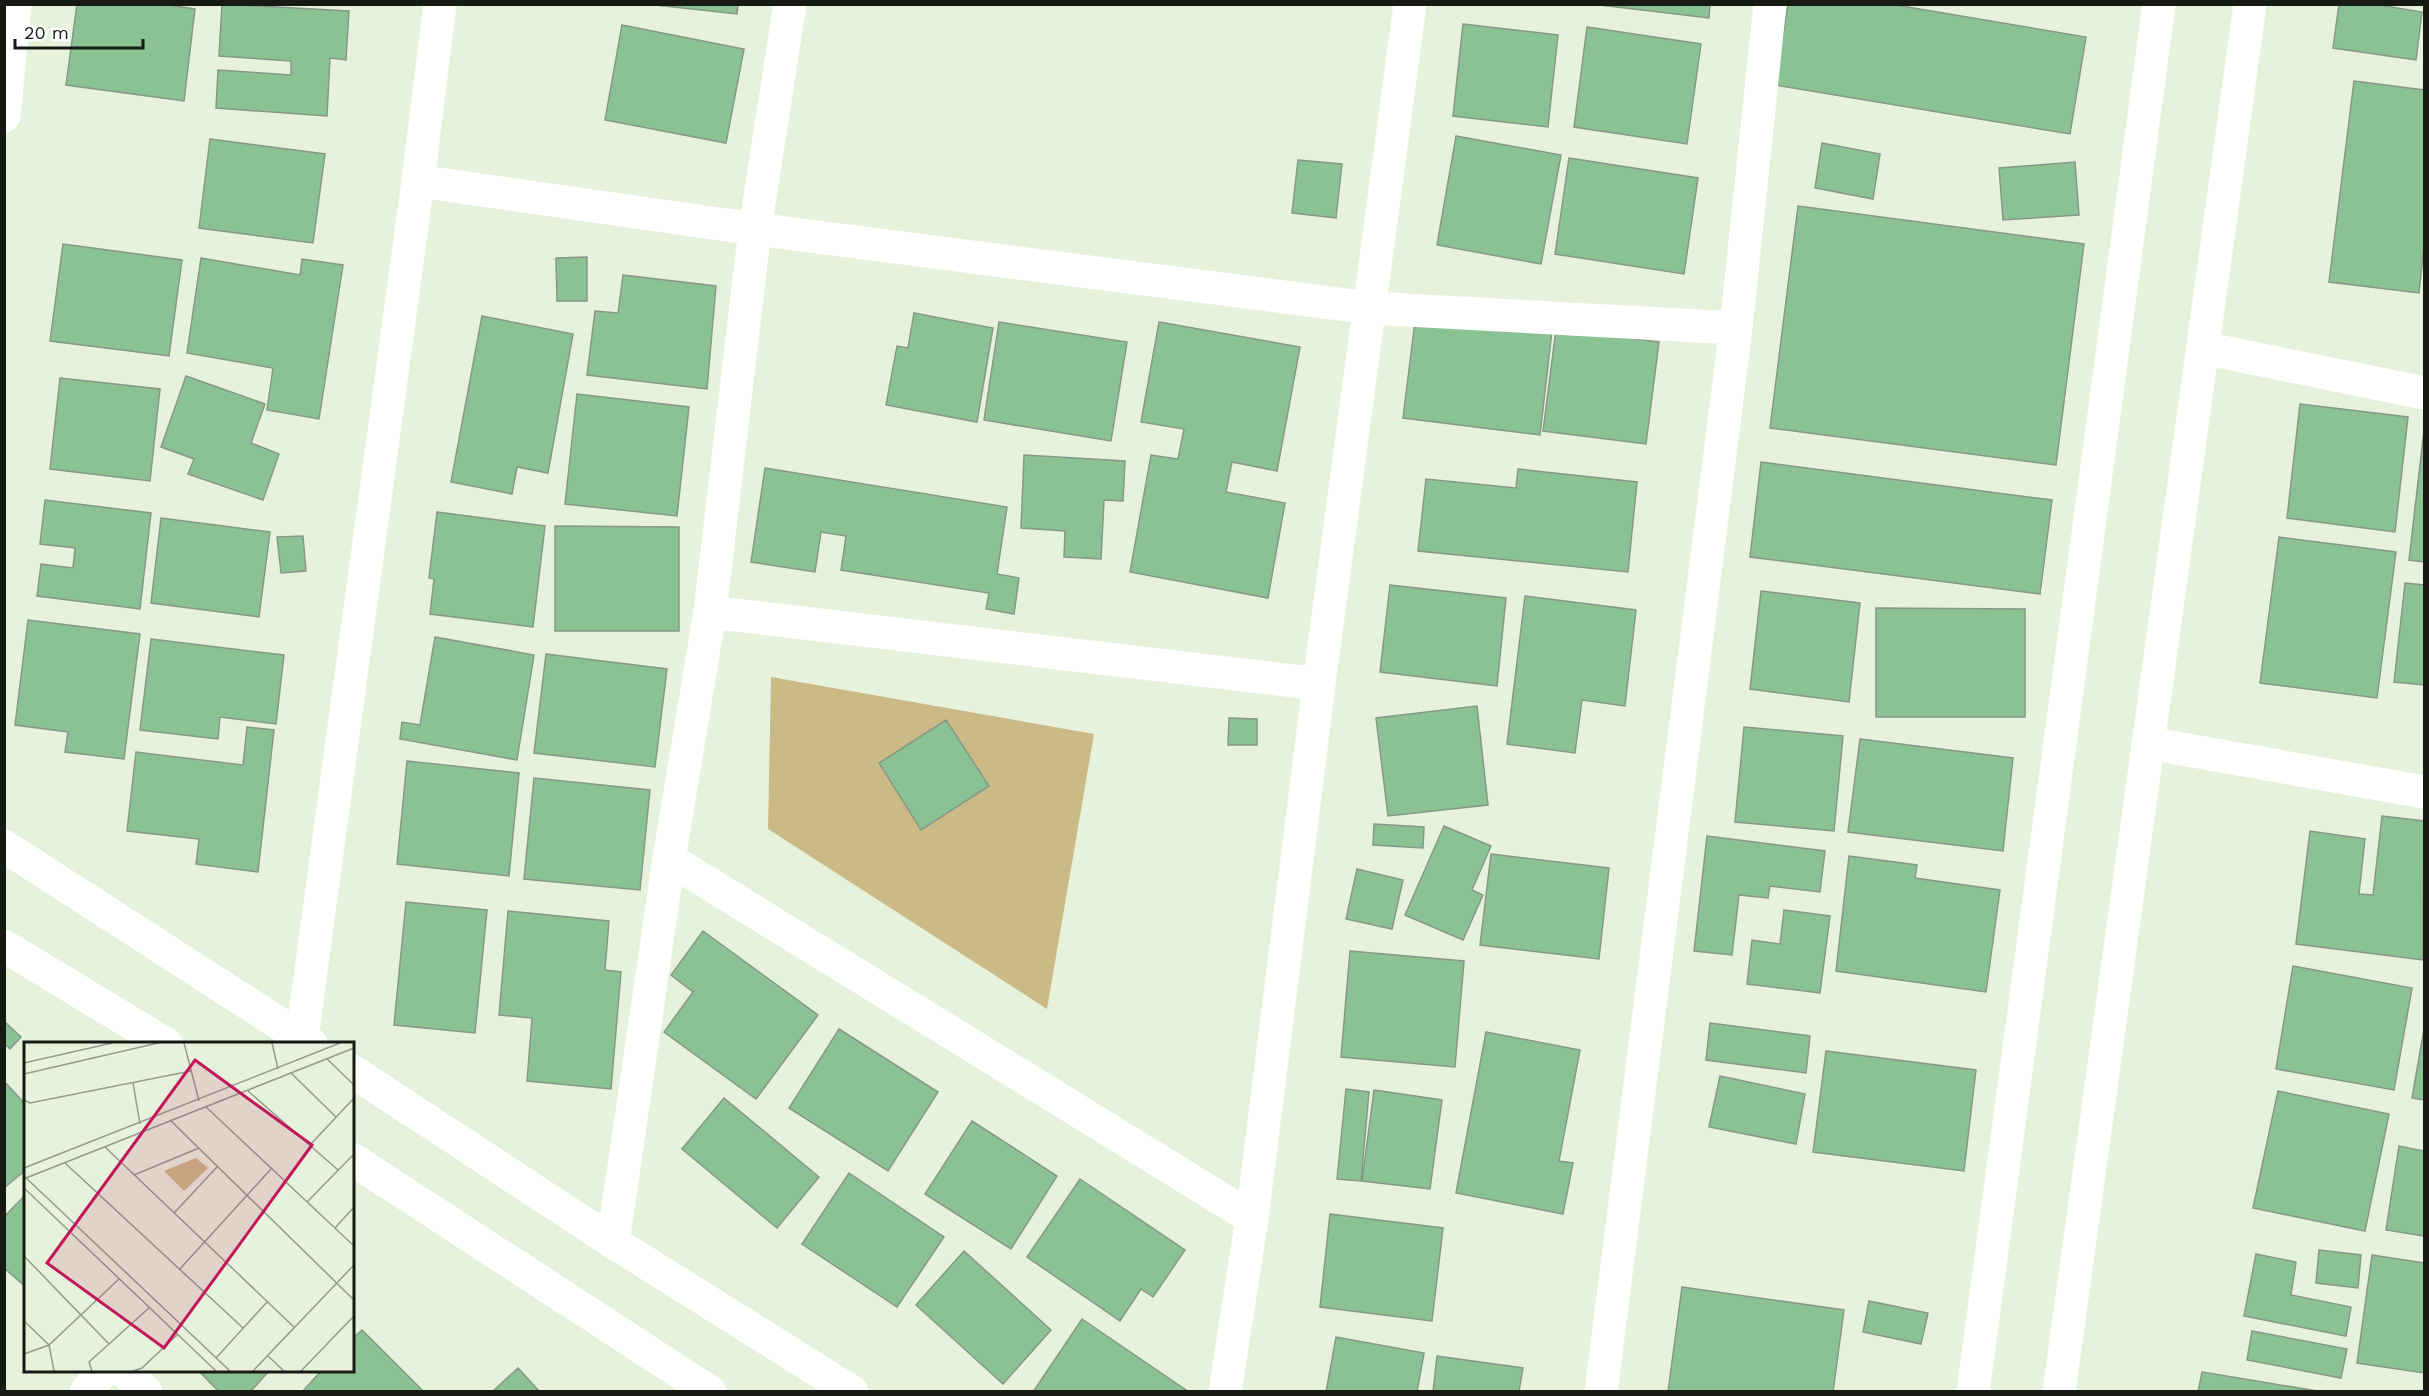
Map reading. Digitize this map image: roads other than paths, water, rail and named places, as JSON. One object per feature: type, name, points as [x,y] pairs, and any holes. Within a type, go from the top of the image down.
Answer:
[{"type":"street","points":[[4,846],[306,1040],[440,4]]},
{"type":"street","points":[[613,1242],[669,859],[710,612],[755,230],[790,4]]},
{"type":"street","points":[[1225,1392],[1252,1218],[1319,684],[1410,4]]},
{"type":"street","points":[[1601,1392],[1736,328],[1770,4]]},
{"type":"street","points":[[1973,1392],[2159,4]]},
{"type":"street","points":[[2059,1392],[2250,4]]},
{"type":"street","points":[[4,116],[12,7]]},
{"type":"street","points":[[418,181],[755,230],[1370,308],[1736,328]]},
{"type":"street","points":[[2203,348],[2424,393]]},
{"type":"street","points":[[710,612],[1319,684]]},
{"type":"street","points":[[2148,743],[2424,792]]},
{"type":"street","points":[[669,859],[1252,1218]]},
{"type":"street","points":[[4,946],[163,1042]]},
{"type":"street","points":[[354,1072],[613,1242],[852,1392]]},
{"type":"street","points":[[354,1159],[710,1392]]},
{"type":"street","points":[[86,1392],[103,1372]]},
{"type":"street","points":[[124,1372],[146,1392]]}]
